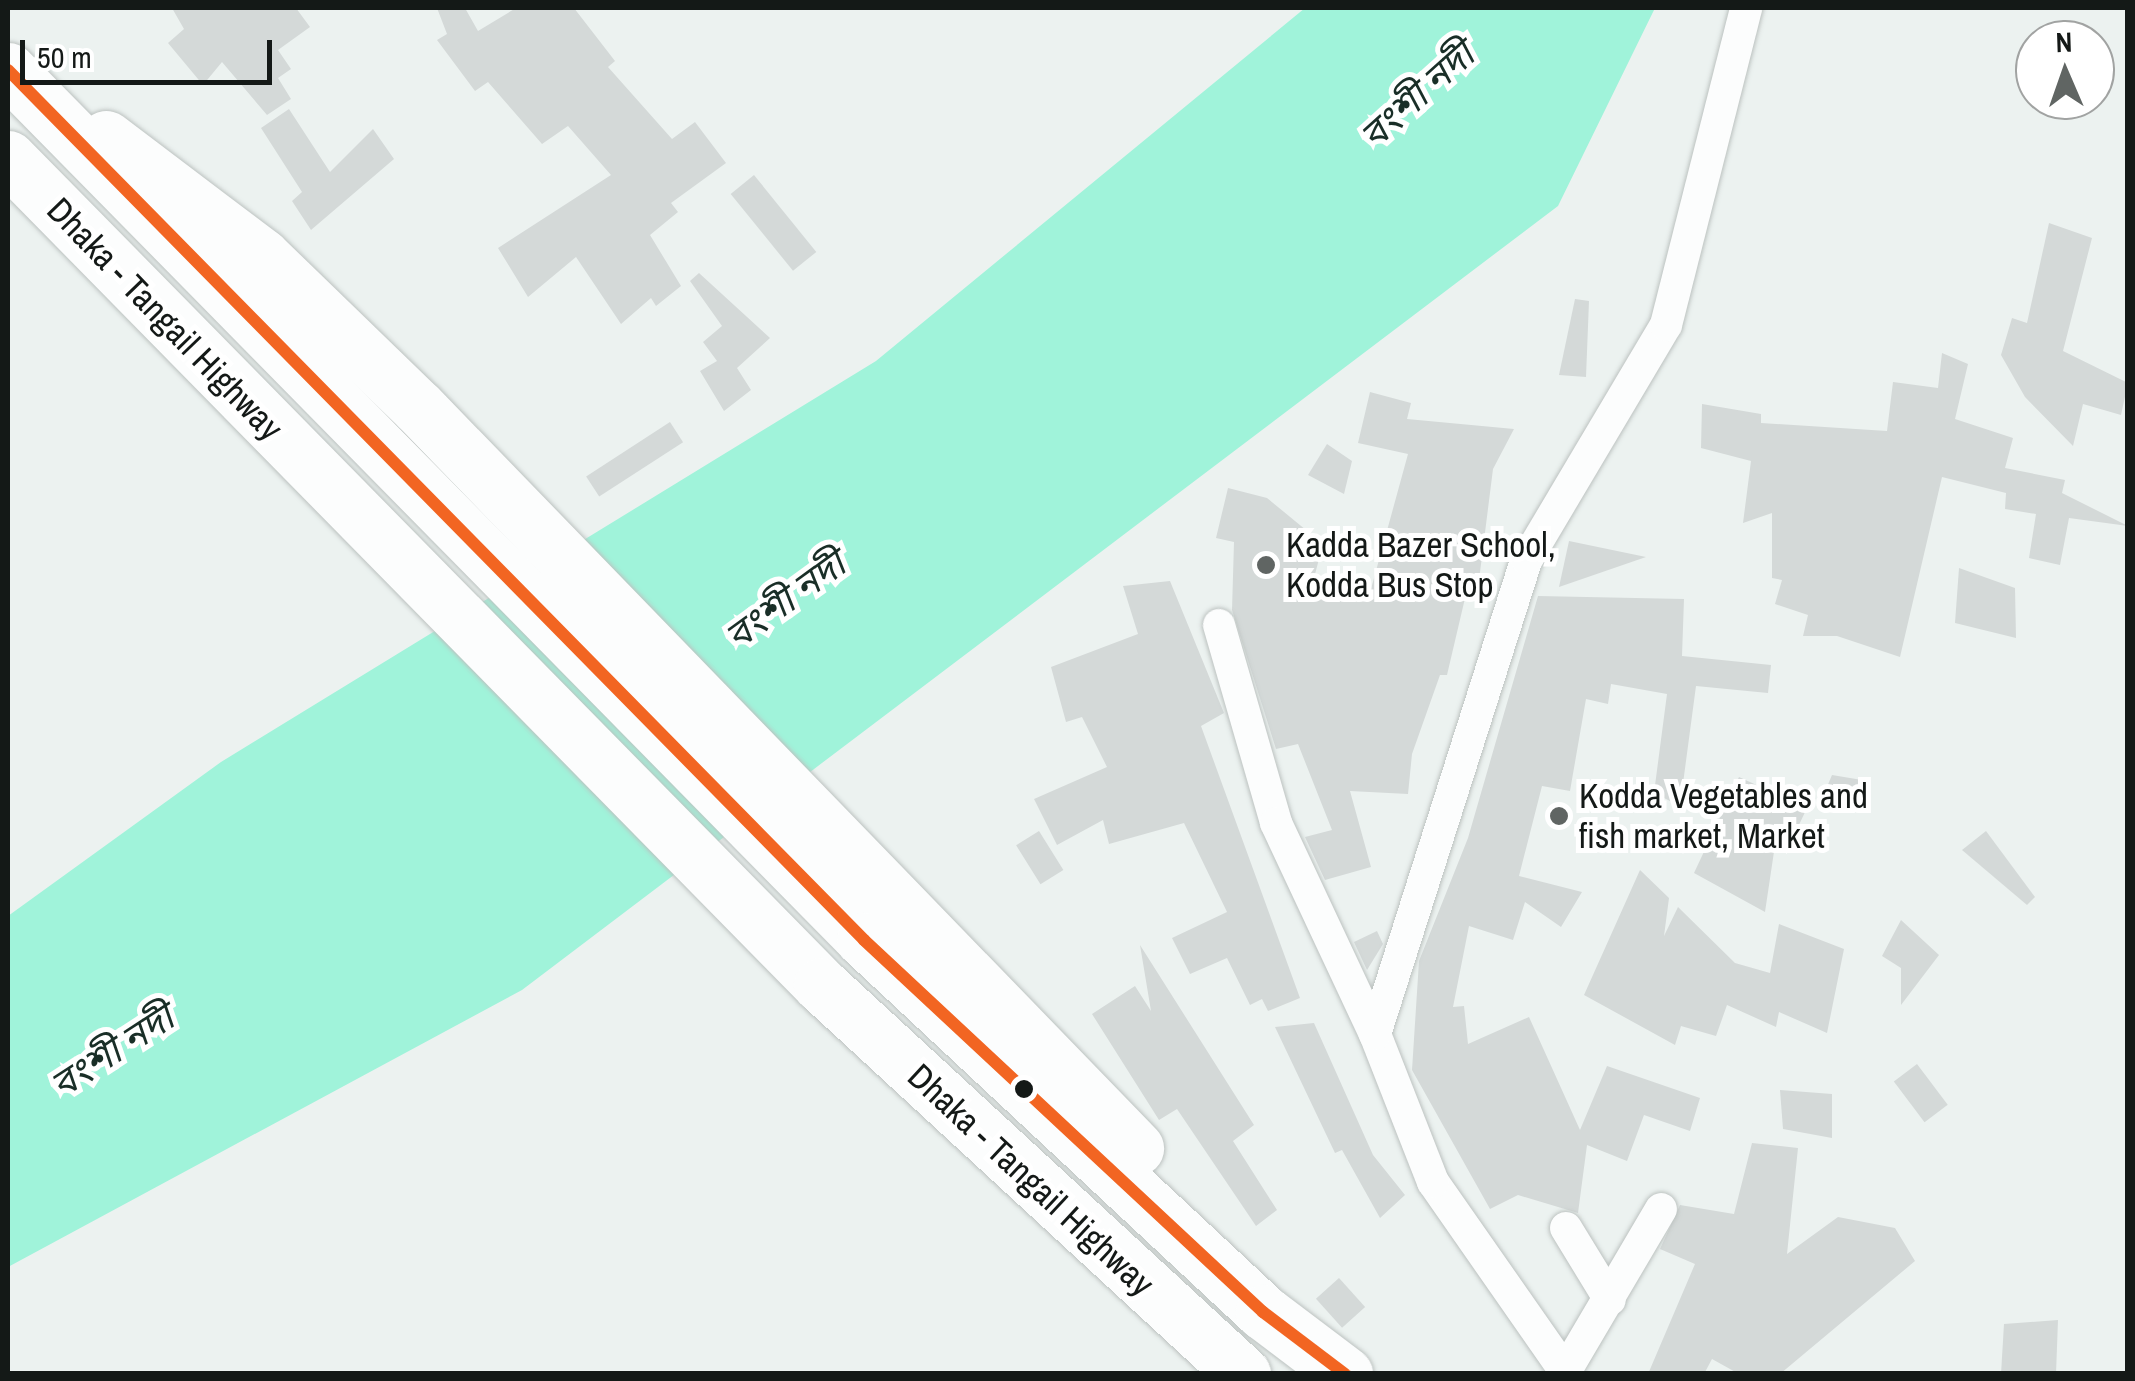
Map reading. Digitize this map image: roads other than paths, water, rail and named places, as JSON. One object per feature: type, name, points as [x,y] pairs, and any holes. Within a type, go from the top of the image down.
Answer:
[{"type":"highway","points":[[12,74],[174,183],[418,407],[899,895],[1228,1250],[1246,1295]]},
{"type":"highway","name":"Dhaka - Tangail Highway","points":[[12,74],[864,940],[1246,1295],[1345,1374]]},
{"type":"highway","name":"Dhaka - Tangail Highway","points":[[8,158],[821,985],[1243,1374]]},
{"type":"street","points":[[1374,1034],[1527,559],[1666,325],[1746,8]]},
{"type":"street","points":[[1220,625],[1276,823],[1374,1034],[1433,1182],[1566,1372],[1661,1209]]},
{"type":"street","points":[[1566,1228],[1610,1300]]},
{"type":"water","name":"বংশী নদী","points":[[1305,8],[1655,8],[1558,206],[522,990],[8,1267],[8,916],[221,762],[876,361]]},
{"type":"place","name":"Kadda Bazer School, Kodda Bus Stop","points":[[1266,565]]},
{"type":"place","name":"Kodda Vegetables and fish market, Market","points":[[1559,816]]}]
